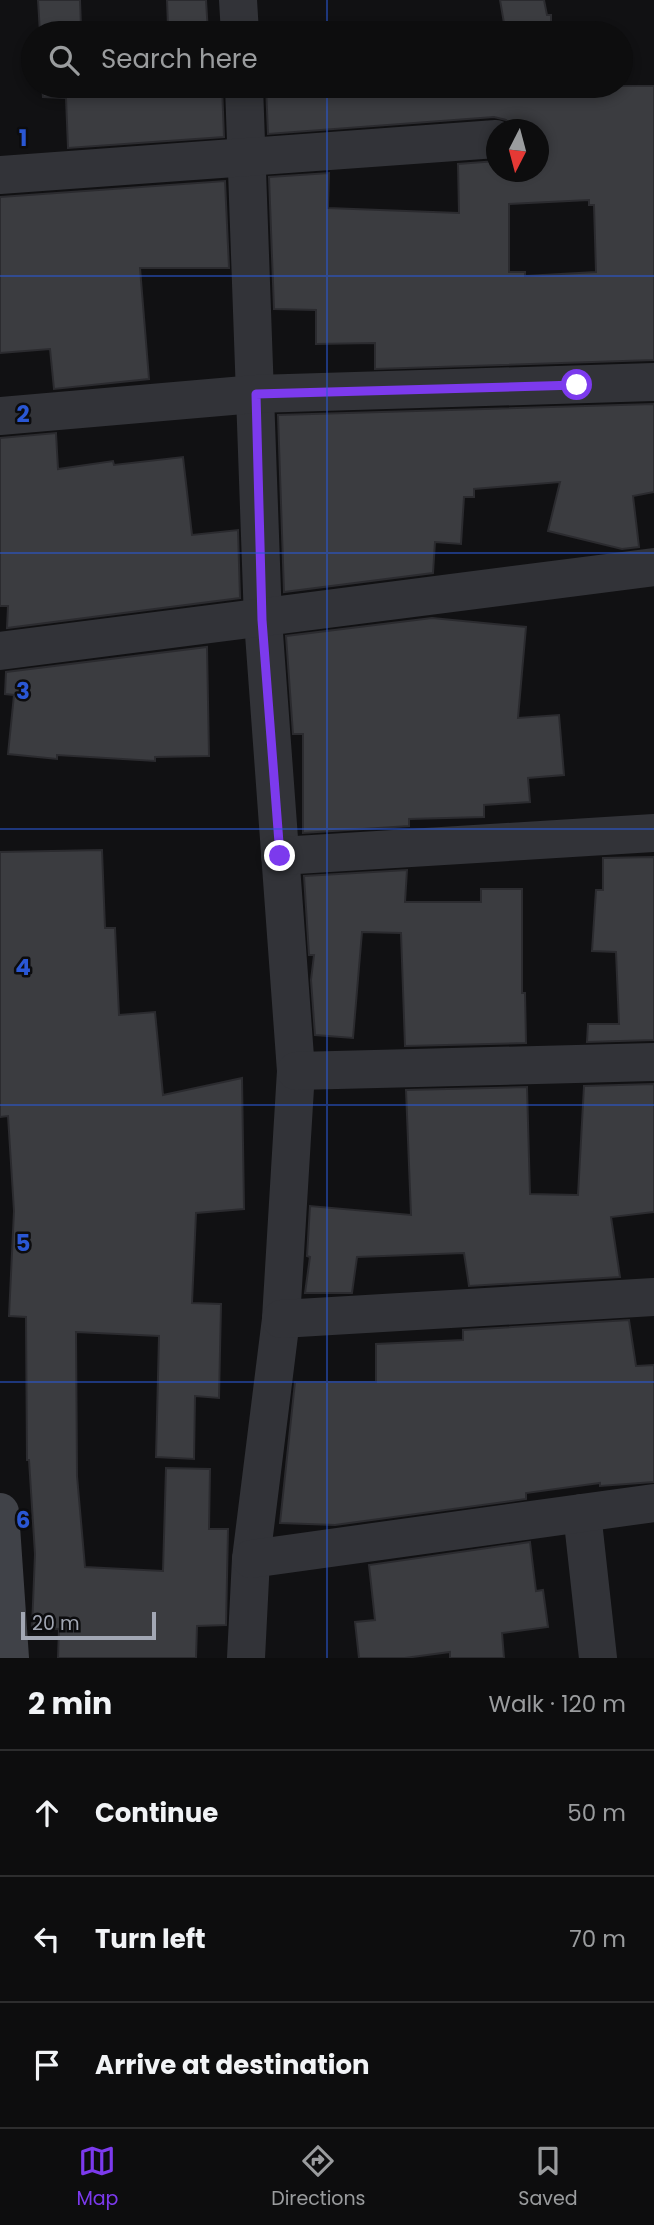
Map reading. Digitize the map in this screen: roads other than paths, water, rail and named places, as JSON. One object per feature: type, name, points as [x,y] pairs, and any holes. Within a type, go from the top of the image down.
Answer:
[{"type":"main road","points":[[0,1512],[10,1658]]},
{"type":"street","points":[[238,0],[239,21]]},
{"type":"street","points":[[245,98],[262,620],[296,1071],[281,1319],[251,1559],[246,1658]]},
{"type":"street","points":[[0,175],[486,140]]},
{"type":"street","points":[[0,416],[256,394],[654,382]]},
{"type":"street","points":[[0,652],[654,567]]},
{"type":"street","points":[[280,856],[654,833]]},
{"type":"street","points":[[296,1071],[654,1062]]},
{"type":"street","points":[[281,1319],[654,1297]]},
{"type":"street","points":[[251,1559],[654,1503]]},
{"type":"street","points":[[582,1513],[598,1658]]}]
